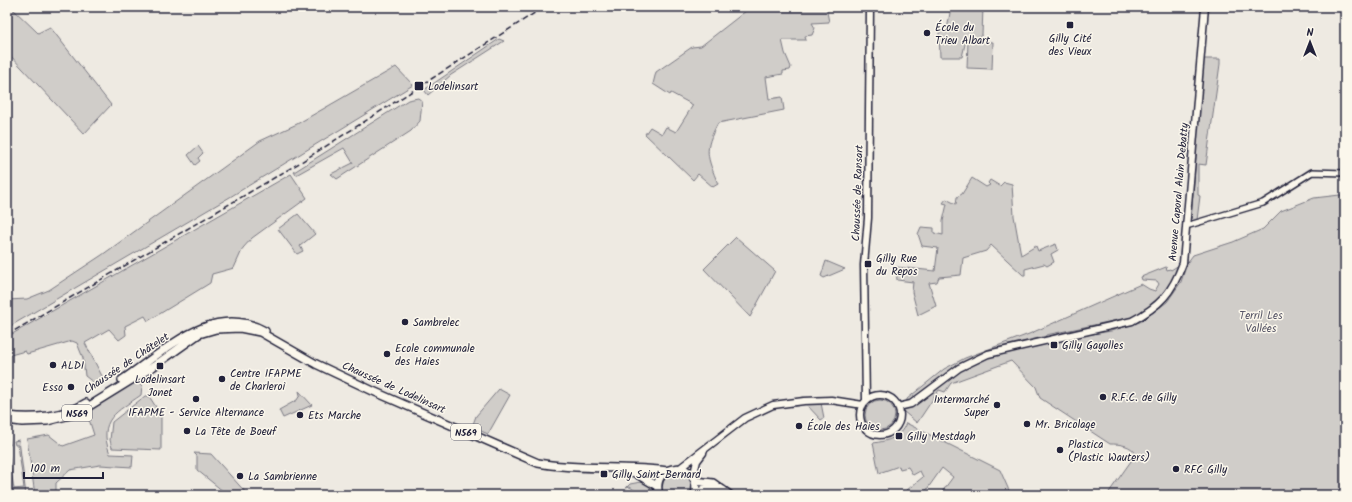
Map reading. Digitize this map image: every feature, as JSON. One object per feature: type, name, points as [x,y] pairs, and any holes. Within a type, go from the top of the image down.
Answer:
[{"type":"main road","name":"Chaussée de Ransart","points":[[865,403],[864,265],[868,218],[870,7]]},
{"type":"main road","name":"Avenue Caporal Alain Debatty","points":[[898,407],[911,404],[959,368],[988,354],[1132,321],[1149,312],[1163,301],[1176,282],[1182,263],[1205,7]]},
{"type":"main road","name":"Chaussée de Châtelet","points":[[7,416],[34,416],[61,413],[82,406],[189,333],[221,322],[232,322]]},
{"type":"main road","name":"Chaussée de Lodelinsart","points":[[232,322],[257,326],[319,360],[328,369]]},
{"type":"main road","name":"Chaussée de Lodelinsart","points":[[216,329],[240,328],[260,332],[328,369],[373,391],[531,460],[557,466],[611,468]]},
{"type":"main road","name":"Chaussée de Châtelet","points":[[7,420],[22,422],[47,421],[78,413],[154,366],[199,334],[216,329]]},
{"type":"main road","name":"Chaussée de Ransart","points":[[866,379],[874,396]]},
{"type":"main road","points":[[880,395],[890,398],[898,407],[900,418],[895,429],[890,433],[877,435],[869,431],[861,420],[860,413],[865,403],[874,396],[880,395]]},
{"type":"main road","points":[[730,495],[713,483],[694,479],[689,472],[680,468],[745,418],[773,405],[804,400],[865,403]]},
{"type":"main road","points":[[706,449],[697,461],[694,479],[696,495],[704,489],[723,490]]},
{"type":"main road","name":"N569","points":[[611,468],[643,467],[667,471],[680,468]]},
{"type":"main road","name":"N569","points":[[611,468],[635,473],[657,486]]},
{"type":"main road","points":[[659,495],[657,486],[660,478],[667,471]]},
{"type":"street","points":[[1186,226],[1263,203],[1312,172],[1345,173]]},
{"type":"green space","points":[[11,7],[38,33],[50,27],[111,105],[84,134],[7,52],[7,9]]},
{"type":"green space","points":[[751,7],[826,7],[829,22],[812,23],[815,28],[812,35],[805,36],[806,40],[782,40],[785,53],[791,67],[790,70],[783,71],[783,74],[766,77],[769,99],[782,97],[784,110],[718,123],[710,140],[708,154],[711,167],[718,184],[713,187],[698,174],[693,180],[645,134],[650,127],[662,134],[666,127],[676,132],[693,105],[671,93],[670,95],[653,84],[656,72],[692,47],[701,46]]},
{"type":"green space","points":[[951,7],[983,7],[982,35],[974,40],[966,40],[962,57],[940,57],[939,32],[947,30]]},
{"type":"green space","points":[[499,39],[504,41],[451,75],[428,95],[424,90]]},
{"type":"green space","points":[[968,41],[993,42],[992,69],[967,68]]},
{"type":"green space","points":[[1203,59],[1220,59],[1220,64],[1206,165],[1198,164],[1198,195],[1200,196],[1197,220],[1191,221]]},
{"type":"green space","points":[[396,67],[413,85],[230,197],[7,328],[7,300],[27,299],[49,290],[102,255],[260,141],[297,124]]},
{"type":"green space","points":[[418,98],[422,101],[420,121],[411,131],[337,179],[331,174],[353,163],[344,148],[296,175],[294,172],[408,100]]},
{"type":"green space","points":[[198,146],[203,153],[198,158],[200,161],[195,165],[188,155]]},
{"type":"green space","points":[[291,174],[307,198],[252,238],[243,248],[234,268],[212,274],[210,283],[148,321],[145,316],[125,326],[126,335],[119,340],[109,329],[85,343],[103,378],[98,386],[85,376],[83,358],[77,343],[72,341],[27,354],[25,351],[7,356],[7,337]]},
{"type":"green space","points":[[972,178],[986,187],[990,185],[988,183],[990,180],[1000,186],[1004,182],[1012,184],[1014,216],[1021,255],[1036,246],[1038,251],[1056,244],[1058,250],[1051,254],[1054,262],[1047,266],[1044,264],[1025,269],[1025,275],[1023,275],[991,245],[986,251],[963,258],[961,275],[939,277],[937,282],[929,283],[936,306],[918,315],[912,292],[913,282],[897,280],[896,267],[935,271],[938,248],[922,246],[918,234],[921,227],[934,228],[934,233],[943,235],[943,221],[947,204],[943,203],[946,199],[956,204],[957,197],[962,194]]},
{"type":"green space","name":"Terril Les Vallées","points":[[1340,195],[1345,196],[1345,495],[1107,495],[1136,454],[1134,451],[1125,446],[1110,444],[1040,398],[1036,387],[1011,361],[951,383],[945,392],[939,390],[917,423],[903,411],[954,374],[984,357],[1025,345],[1111,331],[1140,322],[1167,302],[1181,282],[1187,263],[1193,255],[1233,242],[1263,229],[1281,211],[1314,198]]},
{"type":"green space","points":[[298,214],[315,234],[300,246],[303,251],[297,254],[278,229]]},
{"type":"green space","points":[[736,237],[775,271],[750,317],[704,269]]},
{"type":"green space","points":[[826,261],[845,269],[824,278],[821,276]]},
{"type":"green space","points":[[1179,265],[1167,291],[1151,308],[1125,320],[1122,319],[1046,335],[1045,338],[982,354],[962,363],[920,396],[907,402],[907,399],[944,369],[965,358],[1029,334],[1141,284],[1155,291],[1159,284],[1157,281],[1142,280],[1141,277],[1166,267],[1167,270],[1171,270]]},
{"type":"green space","points":[[136,379],[142,386],[141,395],[117,412],[108,424],[106,432],[110,454],[133,455],[132,467],[100,465],[70,470],[56,483],[56,495],[35,495],[27,439],[49,435],[63,446],[94,435],[87,413],[89,406]]},
{"type":"green space","points":[[499,389],[510,395],[488,434],[472,427],[476,416]]},
{"type":"green space","points":[[299,391],[312,405],[283,418],[279,410],[297,400],[300,395]]},
{"type":"green space","points":[[145,396],[149,396],[161,415],[161,450],[112,448],[110,440],[112,422]]},
{"type":"green space","points":[[880,400],[891,404],[895,415],[891,426],[880,430],[869,426],[865,415],[869,404]]},
{"type":"green space","points":[[805,403],[821,403],[824,418],[821,420]]},
{"type":"green space","points":[[906,423],[1000,470],[1011,495],[947,495],[942,492],[953,477],[942,468],[923,495],[912,495],[907,490],[923,477],[920,471],[913,475],[908,467],[900,469],[899,466],[879,473],[873,443],[893,438],[900,432]]},
{"type":"green space","points":[[7,430],[10,445],[7,446]]},
{"type":"green space","points":[[19,440],[26,495],[7,495],[7,446],[14,489],[24,488],[18,445],[15,445],[14,441]]},
{"type":"green space","points":[[194,453],[211,454],[248,495],[224,495],[224,492],[197,470],[197,456]]},
{"type":"green space","points":[[675,472],[679,472],[687,476],[691,482],[692,490],[690,495],[664,495],[662,484],[665,478]]},
{"type":"green space","points":[[646,481],[653,486],[656,495],[641,495],[630,487],[626,488],[630,484]]},
{"type":"railway","points":[[7,335],[301,162],[544,7]]},
{"type":"place","name":"Gilly Cité des Vieux","points":[[1070,25]]},
{"type":"place","name":"École du Trieu Albart","points":[[927,33]]},
{"type":"place","name":"Lodelinsart","points":[[419,86]]},
{"type":"place","name":"Gilly Rue du Repos","points":[[868,264]]},
{"type":"place","name":"Sambrelec","points":[[405,322]]},
{"type":"place","name":"Gilly Gayolles","points":[[1054,345]]},
{"type":"place","name":"Ecole communale des Haies","points":[[387,354]]},
{"type":"place","name":"ALDI","points":[[53,365]]},
{"type":"place","name":"Lodelinsart Jonet","points":[[160,366]]},
{"type":"place","name":"Centre IFAPME de Charleroi","points":[[222,379]]},
{"type":"place","name":"Esso","points":[[71,387]]},
{"type":"place","name":"R.F.C. de Gilly","points":[[1103,397]]},
{"type":"place","name":"IFAPME - Service Alternance","points":[[196,399]]},
{"type":"place","name":"Intermarché Super","points":[[997,405]]},
{"type":"place","name":"Ets Marche","points":[[300,415]]},
{"type":"place","name":"Mr. Bricolage","points":[[1027,424]]},
{"type":"place","name":"École des Haies","points":[[799,426]]},
{"type":"place","name":"La Tête de Boeuf","points":[[187,431]]},
{"type":"place","name":"Gilly Mestdagh","points":[[899,436]]},
{"type":"place","name":"Plastica (Plastic Wauters)","points":[[1060,450]]},
{"type":"place","name":"RFC Gilly","points":[[1176,469]]},
{"type":"place","name":"Gilly Saint-Bernard","points":[[604,474]]},
{"type":"place","name":"La Sambrienne","points":[[240,476]]}]
